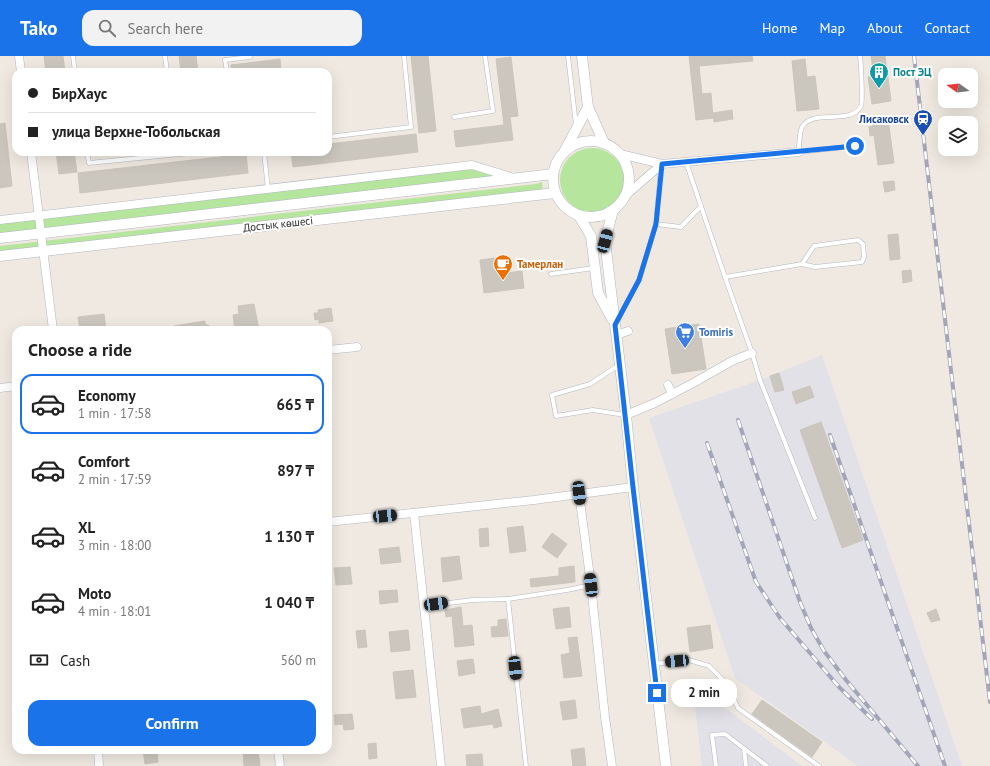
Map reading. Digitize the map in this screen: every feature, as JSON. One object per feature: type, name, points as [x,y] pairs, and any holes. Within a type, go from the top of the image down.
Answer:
[{"type":"street","points":[[19,56],[20,68]]},
{"type":"street","points":[[582,56],[588,108],[604,143]]},
{"type":"street","points":[[588,108],[556,163],[553,174],[555,193],[560,201],[572,213],[587,217],[604,215],[613,210],[625,196],[662,164]]},
{"type":"street","points":[[562,154],[572,146],[584,142],[594,141],[613,147],[623,158],[629,172],[629,185],[625,196]]},
{"type":"street","points":[[623,158],[662,164],[799,152]]},
{"type":"street","points":[[32,156],[52,326]]},
{"type":"street","points":[[0,220],[472,165],[516,178]]},
{"type":"street","name":"Достық көшесі","points":[[0,238],[553,174]]},
{"type":"street","name":"Достық көшесі","points":[[0,256],[555,193]]},
{"type":"street","points":[[613,210],[605,241],[666,766]]},
{"type":"street","points":[[579,216],[591,236],[598,293],[616,330]]},
{"type":"street","points":[[616,330],[628,330]]},
{"type":"street","points":[[332,350],[357,347]]},
{"type":"street","points":[[626,415],[655,403],[732,361],[752,353]]},
{"type":"street","points":[[668,385],[672,394]]},
{"type":"street","points":[[0,388],[12,386]]},
{"type":"street","points":[[332,522],[534,500],[633,487]]},
{"type":"street","points":[[579,493],[612,766]]},
{"type":"street","points":[[414,513],[441,766]]},
{"type":"street","points":[[98,754],[99,766]]},
{"type":"street","points":[[278,754],[280,766]]},
{"type":"lane","points":[[73,56],[74,68]]},
{"type":"lane","points":[[165,56],[166,68]]},
{"type":"lane","points":[[332,137],[411,127],[404,56]]},
{"type":"lane","points":[[454,117],[493,111],[485,56]]},
{"type":"lane","points":[[568,56],[577,129]]},
{"type":"lane","points":[[855,146],[799,152],[799,138],[803,126],[810,119],[849,115],[856,112],[861,105],[860,56]]},
{"type":"lane","points":[[226,68],[225,60],[250,57]]},
{"type":"lane","points":[[88,156],[89,164],[163,156]]},
{"type":"lane","points":[[264,156],[268,189]]},
{"type":"lane","points":[[686,162],[760,380],[815,518]]},
{"type":"lane","points":[[616,330],[639,280],[656,224],[662,164]]},
{"type":"lane","points":[[656,224],[681,227],[701,206]]},
{"type":"lane","points":[[725,277],[802,264],[815,267],[862,262],[864,257],[863,244],[858,240],[814,246],[802,264]]},
{"type":"lane","points":[[551,274],[595,268]]},
{"type":"lane","points":[[620,365],[590,384],[552,395],[556,416],[593,410],[626,415]]},
{"type":"lane","points":[[424,606],[473,600],[508,599],[591,585]]},
{"type":"lane","points":[[508,599],[526,766]]},
{"type":"lane","points":[[654,664],[689,660],[709,666],[726,683],[738,708],[819,766]]},
{"type":"lane","points":[[716,766],[712,735],[725,734],[768,766]]},
{"type":"lane","points":[[744,748],[746,766]]},
{"type":"shaded area","points":[[822,355],[962,766],[858,766],[735,678],[649,418],[760,380]]},
{"type":"shaded area","points":[[716,679],[720,704],[802,766],[702,766],[692,681]]},
{"type":"green space","points":[[586,148],[598,148],[615,157],[622,168],[624,180],[622,192],[615,203],[598,212],[586,212],[574,207],[565,198],[560,186],[560,174],[565,162],[574,153]]},
{"type":"green space","points":[[473,169],[496,176],[0,234],[0,223]]},
{"type":"green space","points":[[542,182],[543,193],[0,252],[0,246],[536,184]]},
{"type":"building","points":[[44,56],[63,56],[64,68],[46,68]]},
{"type":"building","points":[[179,56],[196,56],[198,68],[180,68]]},
{"type":"building","points":[[411,56],[428,56],[436,131],[419,133]]},
{"type":"building","points":[[689,56],[752,56],[753,61],[699,66],[702,94],[711,93],[713,118],[696,120]]},
{"type":"building","name":"Пост ЭЦ","points":[[871,56],[885,56],[891,101],[872,104],[868,77],[874,76]]},
{"type":"building","points":[[511,57],[518,116],[510,117],[513,140],[456,147],[454,131],[504,125],[496,59]]},
{"type":"building","points":[[280,59],[281,68],[231,68],[231,65]]},
{"type":"building","points":[[805,59],[807,77],[815,76],[819,109],[797,111],[792,61]]},
{"type":"building","points":[[732,110],[733,119],[714,122],[713,113]]},
{"type":"building","points":[[888,119],[894,163],[878,165],[874,135],[870,136],[869,127],[873,126],[872,121]]},
{"type":"building","points":[[5,123],[12,186],[0,188],[0,124]]},
{"type":"building","points":[[416,134],[418,152],[293,167],[292,156],[332,156],[332,144]]},
{"type":"building","points":[[57,156],[75,156],[77,172],[59,174]]},
{"type":"building","points":[[228,156],[246,156],[248,173],[80,193],[78,173]]},
{"type":"building","points":[[894,181],[895,190],[885,192],[883,182]]},
{"type":"building","points":[[898,234],[900,259],[890,260],[888,235]]},
{"type":"building","name":"Тамерлан","points":[[496,258],[498,274],[522,271],[524,288],[484,293],[480,260]]},
{"type":"building","points":[[911,270],[912,281],[903,283],[902,271]]},
{"type":"building","points":[[254,304],[258,326],[234,326],[233,315],[239,314],[238,306]]},
{"type":"building","points":[[331,308],[333,321],[319,323],[319,319],[315,320],[314,313],[318,313],[318,310]]},
{"type":"building","points":[[104,314],[106,326],[79,326],[78,317]]},
{"type":"building","points":[[205,321],[205,324],[209,326],[174,326]]},
{"type":"building","name":"Tomiris","points":[[699,324],[706,369],[672,374],[665,329]]},
{"type":"building","points":[[779,373],[784,390],[775,392],[770,376]]},
{"type":"building","points":[[810,386],[814,397],[796,404],[792,392]]},
{"type":"building","points":[[821,422],[863,540],[842,548],[800,430]]},
{"type":"building","points":[[523,526],[526,551],[510,553],[507,528]]},
{"type":"building","points":[[488,528],[489,546],[480,547],[479,529]]},
{"type":"building","points":[[552,533],[567,544],[557,558],[542,547]]},
{"type":"building","points":[[399,547],[401,562],[381,564],[379,549]]},
{"type":"building","points":[[459,556],[462,579],[443,582],[441,558]]},
{"type":"building","points":[[574,566],[575,582],[531,587],[530,579],[559,576],[559,568]]},
{"type":"building","points":[[350,567],[352,584],[336,585],[334,568]]},
{"type":"building","points":[[397,590],[398,602],[380,604],[379,591]]},
{"type":"building","points":[[461,607],[463,626],[472,625],[474,645],[455,647],[452,616],[446,617],[445,610]]},
{"type":"building","points":[[569,607],[571,627],[556,629],[553,609]]},
{"type":"building","points":[[936,609],[940,620],[931,622],[927,613]]},
{"type":"building","points":[[506,619],[508,636],[492,637],[491,627],[498,626],[498,620]]},
{"type":"building","points":[[710,625],[713,648],[690,652],[687,628]]},
{"type":"building","points":[[365,630],[367,647],[358,648],[356,631]]},
{"type":"building","points":[[408,630],[410,650],[391,652],[389,632]]},
{"type":"building","points":[[577,637],[582,676],[564,678],[561,655],[570,653],[568,638]]},
{"type":"building","points":[[473,659],[475,673],[459,676],[457,661]]},
{"type":"building","points":[[413,670],[416,697],[396,699],[393,672]]},
{"type":"building","points":[[575,700],[577,718],[563,720],[560,702]]},
{"type":"building","points":[[762,700],[822,742],[812,757],[752,714]]},
{"type":"building","points":[[480,706],[481,714],[498,709],[502,726],[494,728],[493,724],[464,728],[461,709]]},
{"type":"building","points":[[352,714],[354,729],[344,730],[343,724],[335,725],[334,715]]},
{"type":"building","points":[[376,743],[377,758],[369,759],[368,744]]},
{"type":"building","points":[[584,748],[586,766],[573,766],[571,750]]},
{"type":"building","points":[[144,754],[157,754],[158,762],[145,764]]},
{"type":"building","points":[[243,754],[258,754],[260,766],[244,766]]},
{"type":"building","points":[[482,754],[483,766],[467,766],[466,755]]},
{"type":"railway","points":[[914,56],[990,702]]},
{"type":"railway","points":[[738,420],[800,602],[811,628],[824,651],[846,680],[918,766]]},
{"type":"railway","points":[[830,435],[945,766]]},
{"type":"railway","points":[[707,443],[756,582],[780,618],[839,687],[872,719]]},
{"type":"place","name":"Пост ЭЦ","points":[[879,89]]},
{"type":"place","name":"Лисаковск","points":[[923,136]]},
{"type":"place","name":"Тамерлан","points":[[503,281]]},
{"type":"place","name":"Tomiris","points":[[685,349]]},
{"type":"route","points":[[657,693],[615,325],[639,280],[656,224],[662,164],[855,146]]}]
